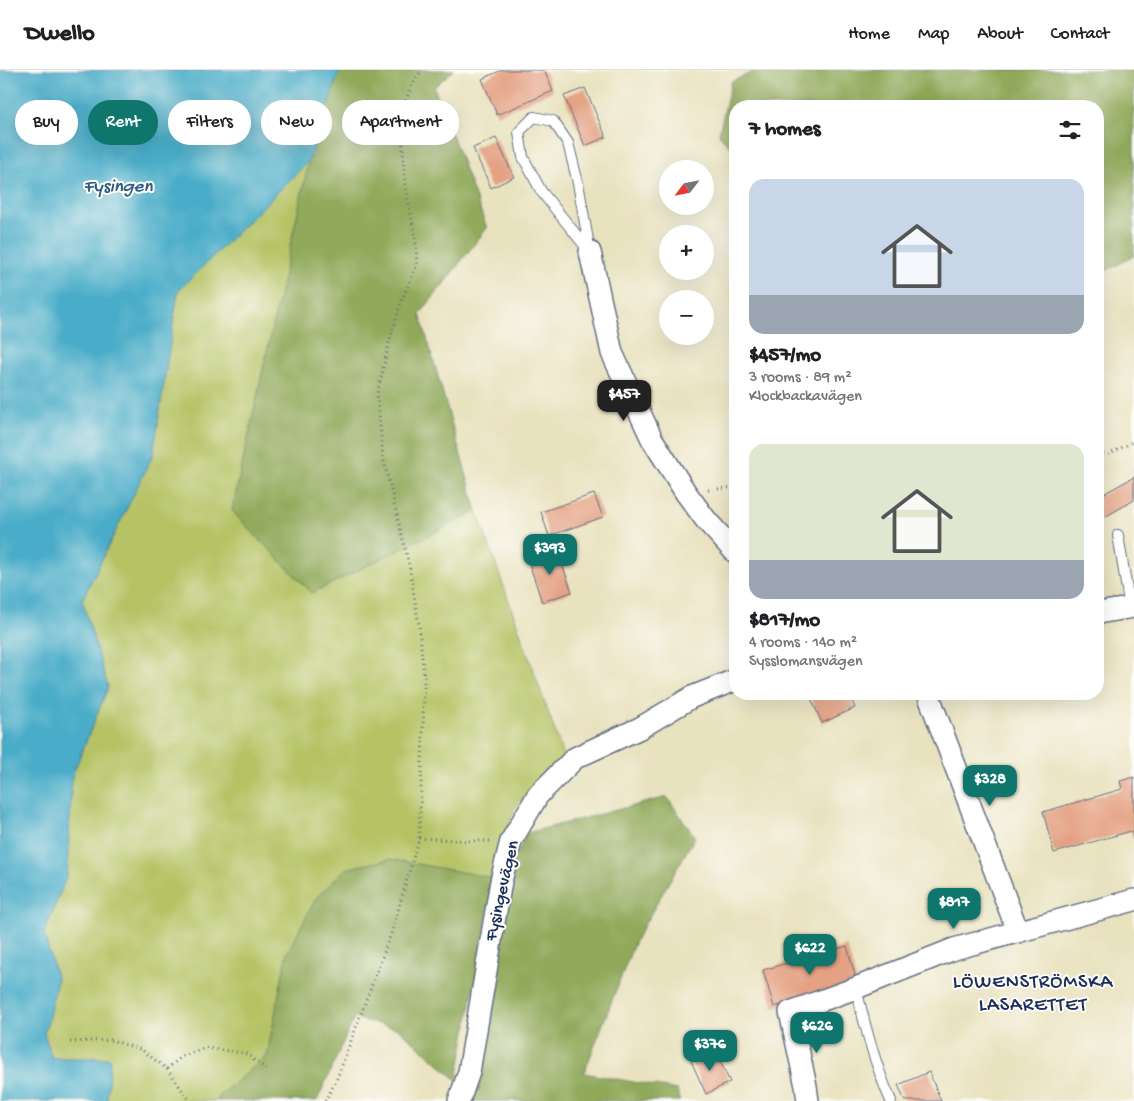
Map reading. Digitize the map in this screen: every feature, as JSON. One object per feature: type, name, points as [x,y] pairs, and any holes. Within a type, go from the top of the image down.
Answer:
[{"type":"street","points":[[590,252],[612,353],[652,440],[686,494],[706,520],[729,543]]},
{"type":"street","points":[[1104,612],[1132,607]]},
{"type":"street","name":"Fysingevägen","points":[[459,1101],[469,1072],[501,881],[511,841],[538,795],[575,758],[640,728],[692,697],[729,682]]},
{"type":"street","points":[[930,700],[1018,932]]},
{"type":"street","points":[[808,1101],[790,1012],[954,949],[1134,900]]},
{"type":"lane","points":[[534,117],[553,121],[568,143],[578,182],[590,252],[541,191],[523,157],[520,132],[534,117]]},
{"type":"lane","points":[[1118,535],[1132,607]]},
{"type":"lane","points":[[856,988],[882,1082],[891,1101]]},
{"type":"path","points":[[325,1101],[336,1081],[392,931],[419,838],[424,685],[419,625],[409,565],[383,457],[377,394],[402,299],[417,265],[416,241],[405,183],[402,110],[412,85],[422,70]]},
{"type":"path","points":[[1104,454],[1110,454],[1134,441]]},
{"type":"path","points":[[419,838],[511,841]]},
{"type":"path","points":[[70,1042],[111,1040],[142,1050],[167,1069],[190,1101]]},
{"type":"path","points":[[167,1069],[181,1057],[206,1048],[245,1053],[269,1071]]},
{"type":"green space","points":[[340,70],[454,70],[434,87],[439,100],[342,100],[342,145],[456,145],[487,228],[420,314],[477,511],[312,593],[232,511],[309,161],[314,145],[332,145],[332,100],[330,100]]},
{"type":"green space","points":[[757,70],[1134,70],[1134,256],[1104,272],[1104,100],[729,100],[729,146],[719,134],[731,82]]},
{"type":"green space","points":[[309,161],[232,511],[312,593],[477,511],[564,757],[514,809],[494,878],[287,953],[267,1056],[219,1096],[218,1101],[107,1101],[110,1058],[52,1058],[44,1033],[57,980],[44,934],[67,875],[72,776],[108,687],[82,600],[153,455],[178,291]]},
{"type":"green space","points":[[667,797],[695,837],[635,941],[584,1073],[677,1090],[680,1101],[465,1101],[506,878],[527,833]]},
{"type":"green space","points":[[390,859],[494,878],[457,1080],[399,1029],[354,1018],[317,1101],[218,1101],[219,1096],[267,1056],[287,953],[316,898],[345,869]]},
{"type":"water","name":"Fysingen","points":[[0,70],[340,70],[330,100],[261,100],[261,145],[314,145],[309,161],[178,291],[153,455],[82,600],[108,687],[72,776],[67,875],[44,934],[57,980],[44,1033],[52,1058],[110,1058],[107,1101],[0,1101]]},
{"type":"building","points":[[502,70],[544,70],[553,91],[497,115],[482,79]]},
{"type":"building","points":[[585,88],[606,137],[585,146],[564,96]]},
{"type":"building","points":[[496,138],[514,177],[491,188],[473,148]]},
{"type":"building","points":[[1134,477],[1134,500],[1104,518],[1104,494]]},
{"type":"building","points":[[594,494],[603,517],[549,536],[541,512]]},
{"type":"building","points":[[557,550],[572,592],[542,602],[528,560]]},
{"type":"building","points":[[812,700],[852,700],[855,708],[822,723]]},
{"type":"building","points":[[1134,777],[1134,841],[1131,831],[1054,853],[1043,812],[1122,789],[1120,781]]},
{"type":"building","points":[[847,946],[857,983],[774,1007],[763,970]]},
{"type":"building","points":[[715,1050],[730,1082],[706,1094],[691,1061]]},
{"type":"building","points":[[929,1072],[941,1101],[905,1101],[898,1085]]},
{"type":"district","name":"LÖWENSTRÖMSKA LASARETTET","points":[[1033,994]]}]
